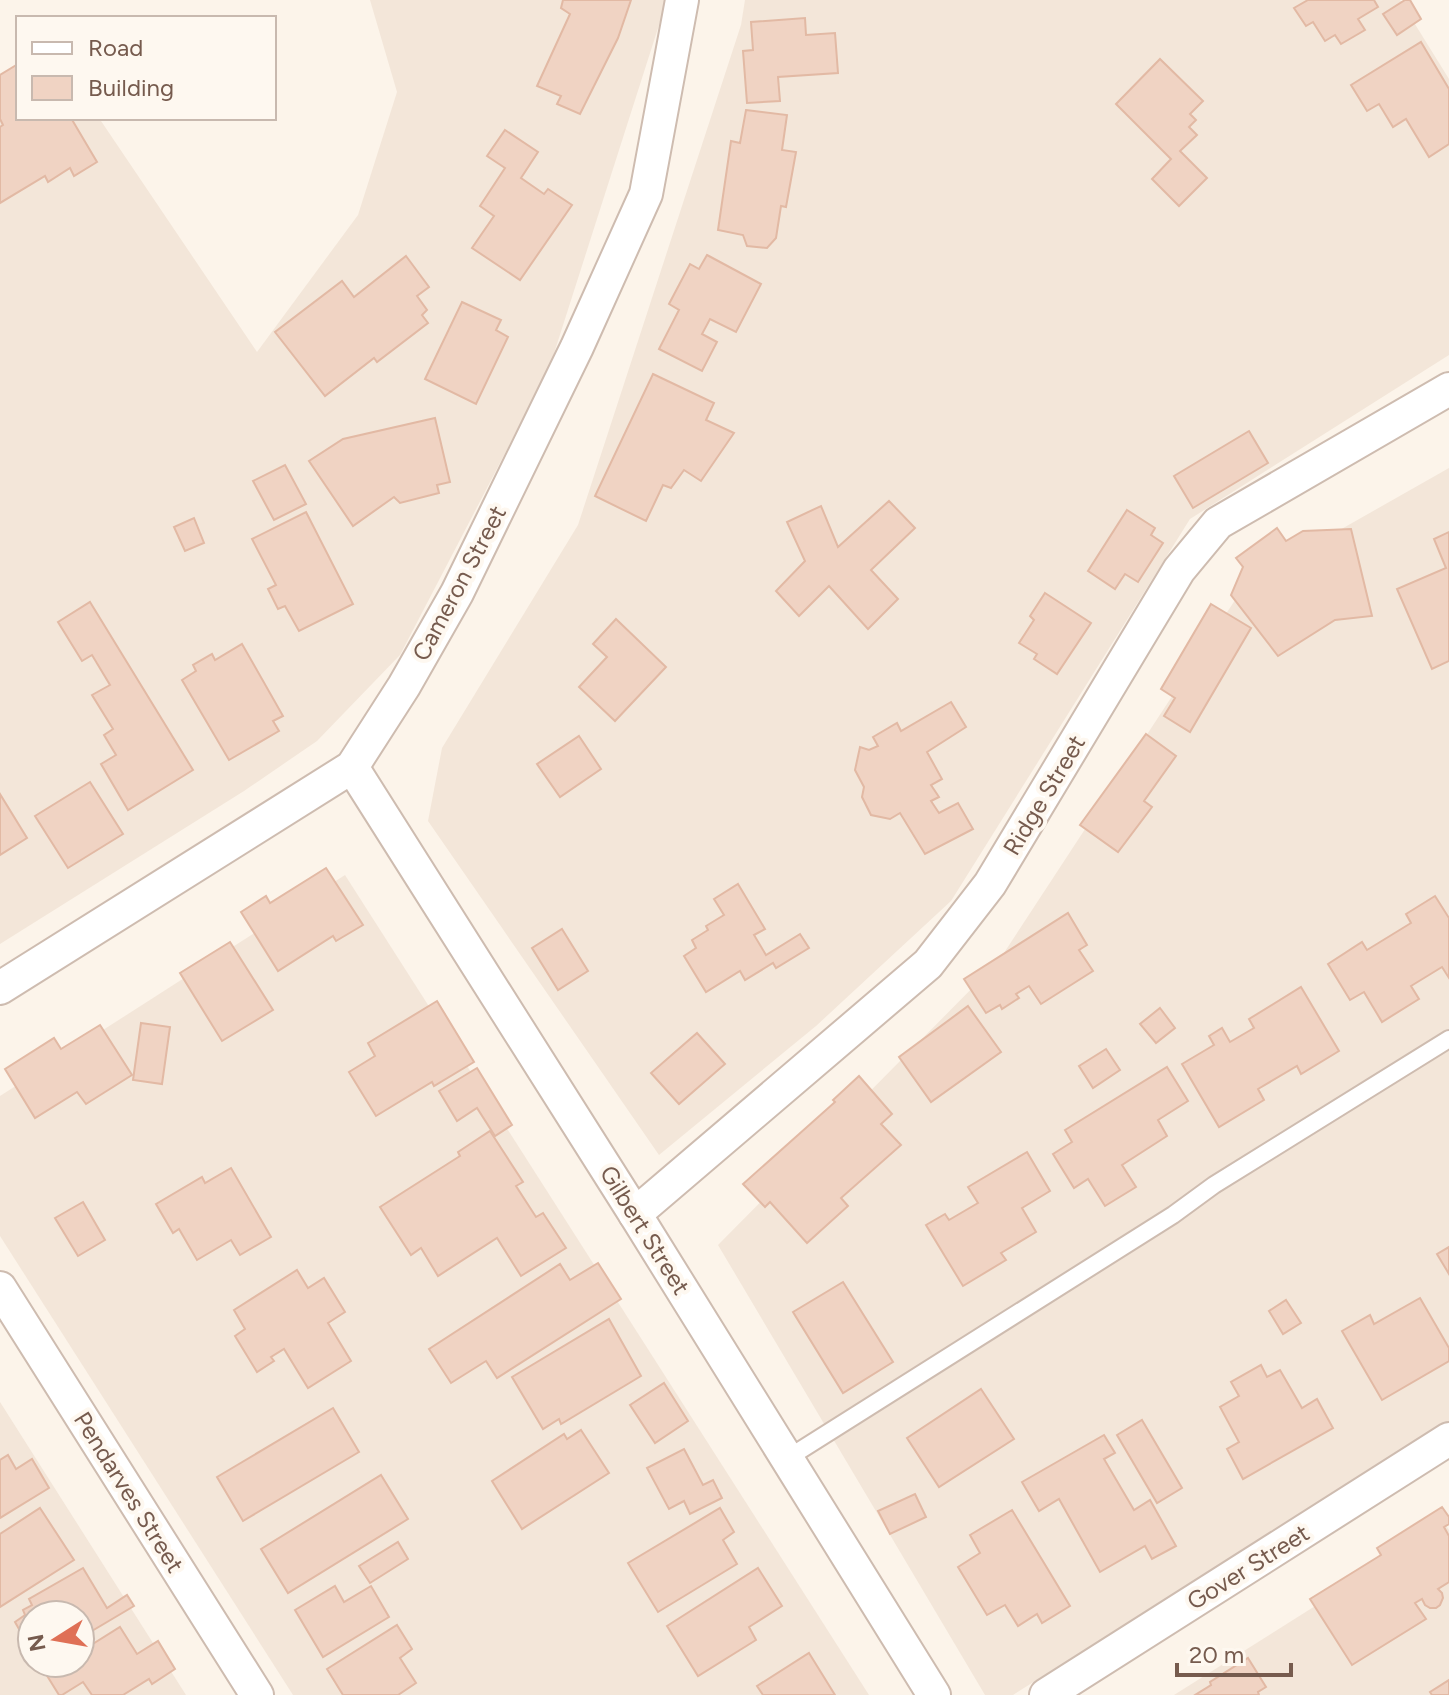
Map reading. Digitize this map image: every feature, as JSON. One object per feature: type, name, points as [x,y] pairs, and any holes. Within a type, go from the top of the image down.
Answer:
[{"type":"street","name":"Cameron Street","points":[[0,988],[352,767],[404,686],[457,593],[577,347],[646,194],[682,0]]},
{"type":"street","name":"Ridge Street","points":[[635,1214],[928,964],[990,884],[1179,570],[1218,523],[1449,389]]},
{"type":"street","name":"Gilbert Street","points":[[352,767],[934,1695]]},
{"type":"street","name":"Pendarves Street","points":[[0,1288],[257,1695]]},
{"type":"street","name":"Gover Street","points":[[1046,1695],[1449,1439]]},
{"type":"lane","points":[[788,1458],[1173,1215],[1214,1185],[1449,1039]]},
{"type":"shaded area","points":[[370,0],[667,0],[549,369],[400,655],[317,741],[244,791],[0,944],[0,76],[16,120],[100,120],[257,352],[358,215],[397,92]]},
{"type":"shaded area","points":[[745,0],[1400,0],[1449,79],[1449,355],[1190,519],[951,901],[816,1026],[659,1155],[428,821],[442,748],[578,525],[741,25]]},
{"type":"shaded area","points":[[1449,468],[1449,1421],[1013,1695],[985,1695],[718,1245],[998,962],[1239,594],[1271,569]]},
{"type":"shaded area","points":[[345,875],[869,1695],[293,1695],[0,1236],[0,1096]]},
{"type":"shaded area","points":[[0,1402],[186,1695],[0,1695]]},
{"type":"shaded area","points":[[1445,1524],[1449,1530],[1449,1695],[1174,1695]]},
{"type":"building","points":[[563,0],[631,0],[618,38],[580,114],[557,104],[561,96],[537,86],[570,14],[561,8]]},
{"type":"building","points":[[1308,0],[1374,0],[1378,7],[1358,19],[1365,30],[1341,44],[1335,35],[1325,41],[1313,22],[1306,26],[1294,8]]},
{"type":"building","points":[[1410,0],[1421,19],[1397,35],[1383,14]]},
{"type":"building","points":[[805,18],[806,35],[835,33],[838,73],[778,77],[780,101],[747,103],[743,51],[753,50],[751,22]]},
{"type":"building","points":[[1421,42],[1449,89],[1449,144],[1429,157],[1406,119],[1393,127],[1379,104],[1367,111],[1351,85]]},
{"type":"building","points":[[1160,59],[1203,101],[1190,114],[1196,120],[1189,127],[1197,135],[1180,151],[1207,178],[1179,206],[1152,179],[1171,159],[1116,104]]},
{"type":"building","points":[[16,65],[16,120],[72,120],[97,162],[74,176],[70,168],[48,182],[45,176],[0,203],[0,127],[3,125],[0,119],[0,75]]},
{"type":"building","points":[[746,110],[787,115],[782,150],[796,152],[786,207],[781,206],[776,238],[767,248],[747,246],[743,235],[718,230],[731,141],[740,143]]},
{"type":"building","points":[[505,130],[538,152],[521,178],[544,194],[548,189],[572,205],[520,280],[472,248],[494,216],[480,206],[505,168],[487,156]]},
{"type":"building","points":[[707,255],[761,284],[736,332],[710,319],[702,334],[717,342],[702,371],[659,349],[679,310],[669,304],[690,264],[699,269]]},
{"type":"building","points":[[406,256],[429,287],[417,296],[427,310],[422,315],[428,323],[377,362],[374,358],[325,396],[275,332],[342,281],[354,297]]},
{"type":"building","points":[[462,302],[501,320],[496,330],[508,337],[476,404],[425,379]]},
{"type":"building","points":[[653,374],[714,403],[706,420],[734,433],[701,481],[684,470],[671,488],[663,485],[646,521],[595,496]]},
{"type":"building","points":[[435,418],[450,482],[437,485],[439,493],[400,503],[394,497],[353,526],[309,461],[343,439]]},
{"type":"building","points":[[1249,431],[1268,463],[1193,508],[1174,476]]},
{"type":"building","points":[[285,465],[306,504],[274,520],[253,481]]},
{"type":"building","points":[[889,501],[915,528],[871,570],[898,599],[868,629],[829,586],[799,616],[776,591],[805,561],[787,522],[821,506],[838,547]]},
{"type":"building","points":[[1127,510],[1155,528],[1151,535],[1163,543],[1138,582],[1125,574],[1115,589],[1088,571]]},
{"type":"building","points":[[306,512],[353,604],[299,631],[285,606],[278,609],[268,589],[276,585],[252,539]]},
{"type":"building","points":[[194,518],[204,543],[185,551],[174,527]]},
{"type":"building","points":[[1277,528],[1286,541],[1303,531],[1351,529],[1372,616],[1335,620],[1278,656],[1231,595],[1243,567],[1236,558]]},
{"type":"building","points":[[1449,532],[1449,661],[1432,669],[1397,589],[1446,568],[1434,539]]},
{"type":"building","points":[[1045,593],[1091,623],[1057,674],[1034,659],[1037,654],[1019,643],[1034,620],[1030,616]]},
{"type":"building","points":[[90,602],[193,770],[128,810],[101,764],[116,755],[104,735],[113,729],[92,695],[110,685],[92,655],[82,661],[58,622]]},
{"type":"building","points":[[1211,604],[1251,628],[1190,732],[1164,716],[1175,698],[1161,689]]},
{"type":"building","points":[[616,619],[666,667],[615,721],[579,687],[607,657],[593,644]]},
{"type":"building","points":[[242,644],[283,716],[273,721],[279,731],[229,760],[182,680],[196,671],[193,665],[212,654],[215,660]]},
{"type":"building","points":[[951,702],[966,727],[927,752],[942,779],[931,785],[939,797],[931,801],[939,813],[958,803],[973,829],[925,854],[900,813],[890,819],[871,815],[862,797],[864,787],[855,770],[860,747],[869,750],[878,746],[873,737],[897,723],[901,731]]},
{"type":"building","points":[[1146,734],[1176,756],[1144,801],[1152,807],[1118,852],[1080,825]]},
{"type":"building","points":[[579,736],[601,769],[560,797],[537,764]]},
{"type":"building","points":[[90,782],[123,834],[68,868],[35,816]]},
{"type":"building","points":[[0,794],[27,838],[0,855]]},
{"type":"building","points":[[326,868],[363,925],[336,941],[333,936],[278,971],[241,912],[266,896],[270,903]]},
{"type":"building","points":[[738,884],[765,929],[754,935],[766,955],[800,934],[809,948],[776,968],[773,963],[745,980],[740,971],[706,992],[684,956],[696,948],[692,940],[708,930],[706,926],[724,915],[714,899]]},
{"type":"building","points":[[1435,896],[1449,918],[1449,978],[1442,967],[1411,986],[1419,999],[1382,1022],[1364,992],[1350,1000],[1328,964],[1362,942],[1367,950],[1411,923],[1406,914]]},
{"type":"building","points":[[1068,913],[1087,945],[1079,950],[1093,971],[1041,1004],[1029,986],[1016,994],[1019,998],[1002,1009],[1000,1005],[986,1013],[964,979]]},
{"type":"building","points":[[562,929],[588,971],[558,990],[532,948]]},
{"type":"building","points":[[230,942],[273,1010],[222,1041],[180,973]]},
{"type":"building","points":[[1301,987],[1339,1051],[1301,1074],[1297,1066],[1258,1089],[1264,1100],[1219,1127],[1182,1064],[1214,1045],[1209,1036],[1222,1028],[1230,1042],[1254,1028],[1249,1019]]},
{"type":"building","points":[[437,1001],[474,1062],[434,1086],[432,1082],[376,1116],[349,1072],[375,1056],[368,1043]]},
{"type":"building","points":[[968,1006],[1001,1052],[931,1102],[899,1057]]},
{"type":"building","points":[[1160,1008],[1175,1028],[1156,1043],[1140,1024]]},
{"type":"building","points":[[141,1023],[170,1027],[162,1084],[133,1080]]},
{"type":"building","points":[[100,1025],[132,1075],[86,1104],[77,1092],[35,1118],[5,1069],[54,1038],[61,1049]]},
{"type":"building","points":[[697,1033],[725,1064],[679,1104],[651,1073]]},
{"type":"building","points":[[1106,1049],[1120,1070],[1093,1088],[1079,1066]]},
{"type":"building","points":[[1167,1067],[1188,1101],[1158,1120],[1167,1136],[1122,1165],[1136,1187],[1105,1206],[1088,1179],[1074,1188],[1053,1154],[1072,1142],[1065,1130]]},
{"type":"building","points":[[477,1068],[512,1125],[495,1136],[477,1108],[457,1121],[439,1091]]},
{"type":"building","points":[[859,1076],[892,1114],[881,1124],[901,1145],[841,1198],[848,1206],[807,1243],[770,1202],[765,1207],[743,1184],[835,1102],[833,1100]]},
{"type":"building","points":[[490,1131],[523,1182],[516,1186],[536,1217],[543,1213],[566,1248],[521,1276],[497,1238],[438,1276],[421,1248],[411,1255],[380,1207],[460,1156],[458,1152]]},
{"type":"building","points":[[1027,1152],[1050,1191],[1022,1208],[1036,1232],[1001,1253],[1006,1260],[963,1286],[926,1225],[945,1214],[949,1220],[978,1203],[968,1187]]},
{"type":"building","points":[[231,1168],[271,1237],[240,1255],[231,1240],[197,1260],[179,1229],[173,1233],[156,1204],[202,1177],[205,1183]]},
{"type":"building","points":[[83,1202],[105,1240],[78,1256],[55,1218]]},
{"type":"building","points":[[1449,1247],[1449,1274],[1437,1254]]},
{"type":"building","points":[[598,1263],[621,1299],[497,1378],[486,1361],[451,1383],[429,1349],[560,1264],[570,1280]]},
{"type":"building","points":[[297,1270],[308,1288],[324,1278],[345,1312],[328,1323],[351,1361],[308,1388],[284,1349],[271,1357],[274,1361],[257,1372],[235,1336],[245,1329],[234,1310]]},
{"type":"building","points":[[843,1282],[893,1362],[843,1393],[793,1312]]},
{"type":"building","points":[[1420,1298],[1449,1348],[1449,1361],[1382,1400],[1342,1331],[1370,1315],[1374,1324]]},
{"type":"building","points":[[1286,1300],[1301,1323],[1283,1334],[1269,1311]]},
{"type":"building","points":[[609,1319],[641,1376],[561,1424],[559,1419],[543,1429],[512,1377]]},
{"type":"building","points":[[1261,1365],[1267,1377],[1280,1370],[1302,1408],[1317,1399],[1333,1428],[1243,1479],[1227,1449],[1239,1442],[1220,1407],[1239,1396],[1231,1382]]},
{"type":"building","points":[[664,1383],[688,1421],[655,1443],[630,1405]]},
{"type":"building","points":[[981,1389],[1014,1439],[939,1487],[907,1438]]},
{"type":"building","points":[[333,1408],[359,1452],[243,1521],[217,1477]]},
{"type":"building","points":[[1142,1420],[1182,1488],[1157,1503],[1117,1435]]},
{"type":"building","points":[[581,1430],[609,1473],[522,1529],[492,1481],[564,1434],[567,1439]]},
{"type":"building","points":[[1104,1435],[1115,1453],[1104,1459],[1134,1510],[1150,1500],[1176,1546],[1152,1559],[1145,1546],[1100,1572],[1059,1499],[1039,1511],[1022,1482]]},
{"type":"building","points":[[684,1449],[703,1485],[713,1480],[722,1498],[690,1514],[684,1501],[669,1509],[647,1468]]},
{"type":"building","points":[[8,1455],[16,1469],[32,1459],[49,1488],[0,1518],[0,1460]]},
{"type":"building","points":[[381,1475],[408,1519],[288,1593],[261,1549]]},
{"type":"building","points":[[915,1494],[926,1517],[890,1534],[878,1511]]},
{"type":"building","points":[[1442,1507],[1449,1517],[1449,1524],[1444,1527],[1449,1536],[1449,1582],[1438,1589],[1443,1598],[1440,1605],[1430,1608],[1422,1599],[1415,1603],[1426,1619],[1352,1665],[1310,1599],[1381,1555],[1377,1548]]},
{"type":"building","points":[[40,1508],[74,1560],[0,1607],[0,1534]]},
{"type":"building","points":[[720,1508],[734,1532],[723,1540],[737,1564],[658,1612],[628,1563]]},
{"type":"building","points":[[1012,1510],[1070,1606],[1042,1623],[1037,1614],[1018,1626],[1005,1605],[987,1615],[958,1567],[980,1553],[970,1535]]},
{"type":"building","points":[[398,1542],[408,1559],[370,1583],[359,1566]]},
{"type":"building","points":[[83,1568],[107,1608],[127,1595],[134,1606],[96,1629],[96,1599],[29,1599]]},
{"type":"building","points":[[758,1568],[782,1606],[749,1627],[756,1640],[698,1676],[667,1626]]},
{"type":"building","points":[[335,1586],[344,1602],[371,1586],[389,1617],[323,1657],[295,1610]]},
{"type":"building","points":[[397,1625],[412,1649],[400,1658],[416,1683],[398,1695],[343,1695],[327,1669]]},
{"type":"building","points":[[120,1627],[137,1654],[158,1641],[175,1669],[152,1684],[149,1679],[123,1695],[92,1695],[83,1682],[59,1695],[49,1679],[96,1679],[96,1642]]},
{"type":"building","points":[[809,1653],[835,1695],[763,1695],[757,1686]]},
{"type":"building","points":[[1248,1658],[1266,1687],[1258,1692],[1259,1695],[1195,1695],[1211,1685],[1210,1682]]},
{"type":"building","points":[[1449,1680],[1449,1695],[1432,1695],[1430,1692]]}]
